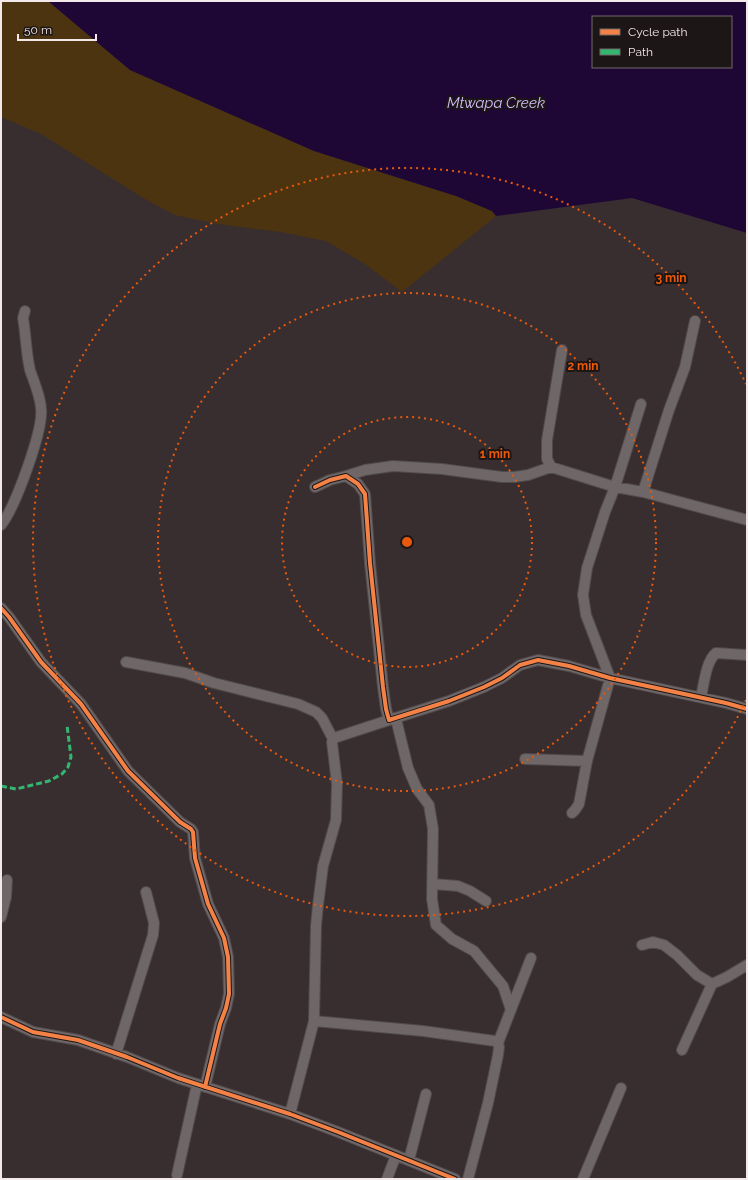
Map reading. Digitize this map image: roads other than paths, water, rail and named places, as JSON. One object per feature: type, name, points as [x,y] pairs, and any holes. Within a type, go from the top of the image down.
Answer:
[{"type":"street","points":[[1,525],[10,510],[19,489],[31,457],[42,416],[42,407],[30,368],[23,318],[24,311]]},
{"type":"street","points":[[643,492],[668,410],[685,367],[695,321]]},
{"type":"street","points":[[551,468],[548,459],[547,440],[562,350]]},
{"type":"street","points":[[572,814],[579,804],[587,761],[610,678],[586,615],[583,594],[587,568],[605,512],[615,487],[641,404]]},
{"type":"street","points":[[316,487],[330,480],[365,470],[394,466],[442,469],[502,477],[528,475],[551,468],[615,487],[643,492],[747,520]]},
{"type":"street","points":[[346,476],[358,484],[365,494],[370,563],[386,710],[393,720],[408,768],[417,789],[429,805],[433,829],[432,899],[436,925],[452,939],[474,951],[503,986],[511,1010]]},
{"type":"street","points":[[1,608],[41,662],[81,704],[128,771],[180,822],[193,832],[197,865],[211,912],[224,938],[228,957],[228,994],[226,1008],[201,1086],[177,1175]]},
{"type":"street","points":[[701,697],[712,656],[716,653],[747,655]]},
{"type":"street","points":[[333,739],[449,701],[502,678],[520,665],[538,660],[747,709]]},
{"type":"street","points":[[126,662],[185,673],[214,684],[298,704],[316,712],[322,718],[333,739],[333,754],[338,784],[336,820],[323,866],[318,905],[316,926],[314,1021],[290,1114]]},
{"type":"street","points":[[525,759],[587,761]]},
{"type":"street","points":[[1,917],[6,897],[7,880]]},
{"type":"street","points":[[433,884],[458,886],[470,891],[486,901]]},
{"type":"street","points":[[116,1054],[153,935],[154,923],[146,892]]},
{"type":"street","points":[[642,945],[653,942],[664,945],[677,955],[697,975],[712,984]]},
{"type":"street","points":[[468,1179],[488,1103],[498,1055],[498,1043],[531,958]]},
{"type":"street","points":[[682,1050],[712,984],[727,978],[747,964]]},
{"type":"street","points":[[1,1017],[33,1032],[78,1040],[201,1086],[290,1114],[455,1179]]},
{"type":"street","points":[[314,1021],[423,1031],[495,1041],[498,1043]]},
{"type":"street","points":[[583,1179],[621,1088]]},
{"type":"street","points":[[409,1160],[426,1094]]},
{"type":"street","points":[[387,1179],[396,1155]]},
{"type":"water","name":"Mtwapa Creek","points":[[48,1],[747,1],[747,233],[632,198],[496,216],[492,211],[456,196],[314,151],[130,70]]}]
